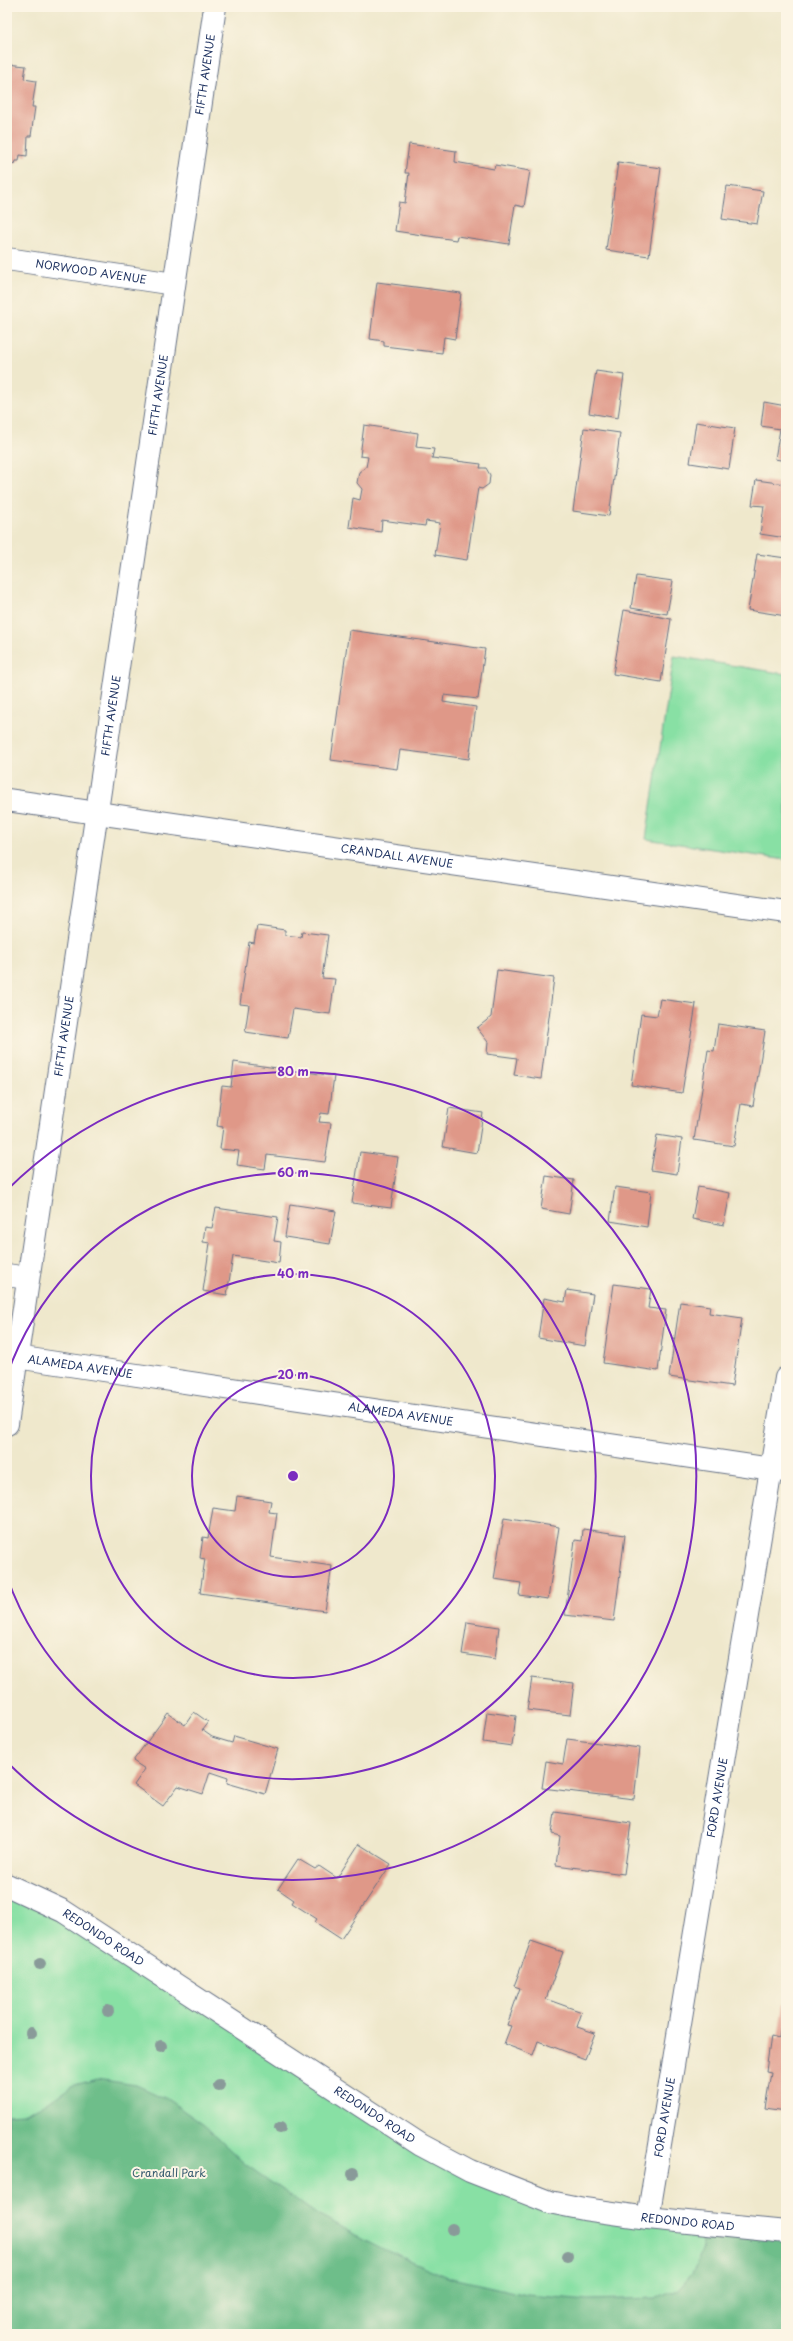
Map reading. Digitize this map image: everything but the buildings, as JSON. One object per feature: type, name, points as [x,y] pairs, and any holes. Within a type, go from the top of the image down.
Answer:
[{"type":"street","name":"FIFTH AVENUE","points":[[7,1424],[16,1356],[17,1277],[98,813],[215,7]]},
{"type":"street","name":"NORWOOD AVENUE","points":[[7,259],[174,284]]},
{"type":"street","name":"CRANDALL AVENUE","points":[[7,800],[786,912]]},
{"type":"street","name":"ALAMEDA AVENUE","points":[[16,1356],[778,1470]]},
{"type":"street","name":"FORD AVENUE","points":[[648,2218],[778,1470],[786,1378]]},
{"type":"street","name":"REDONDO ROAD","points":[[7,1885],[63,1911],[421,2145],[470,2171],[549,2202],[584,2209],[648,2218],[786,2232]]},
{"type":"green space","points":[[674,656],[786,674],[786,860],[646,839]]},
{"type":"green space","name":"Crandall Park","points":[[7,1885],[421,2145],[549,2202],[786,2232],[786,2334],[7,2334]]},
{"type":"green space","points":[[97,2079],[136,2085],[167,2099],[204,2125],[245,2164],[319,2216],[385,2250],[448,2277],[527,2295],[589,2300],[657,2298],[678,2290],[692,2274],[702,2251],[705,2224],[786,2232],[786,2334],[7,2334],[7,2115],[23,2114],[49,2102],[71,2086]]}]
